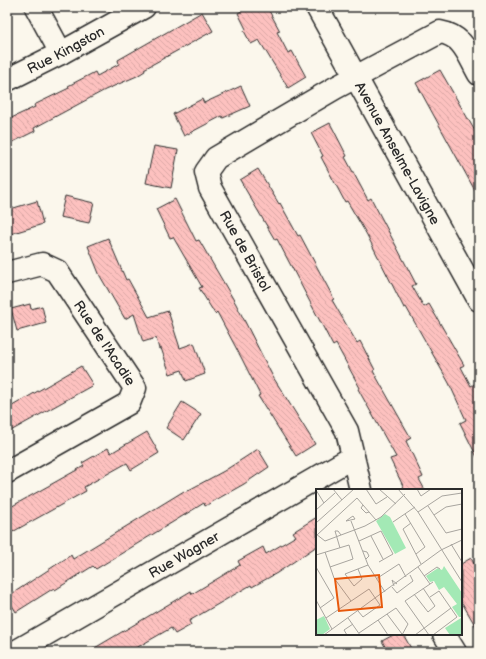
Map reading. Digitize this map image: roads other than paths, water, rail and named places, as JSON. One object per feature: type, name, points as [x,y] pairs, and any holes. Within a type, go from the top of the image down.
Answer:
[{"type":"street","points":[[36,7],[61,53]]},
{"type":"street","name":"Rue Kingston","points":[[7,80],[61,53],[144,7]]},
{"type":"street","name":"Avenue Anselme-Lavigne","points":[[317,7],[479,300]]},
{"type":"street","name":"Rue de Bristol","points":[[361,489],[347,431],[210,188],[206,172],[216,158],[355,77],[440,32],[451,34],[460,41],[479,74]]},
{"type":"street","name":"Rue de l'Acadie","points":[[7,273],[42,264],[57,271],[135,388],[129,404],[7,472]]},
{"type":"street","name":"Rue Wagner","points":[[15,652],[353,457]]},
{"type":"street","points":[[445,635],[455,652]]}]
